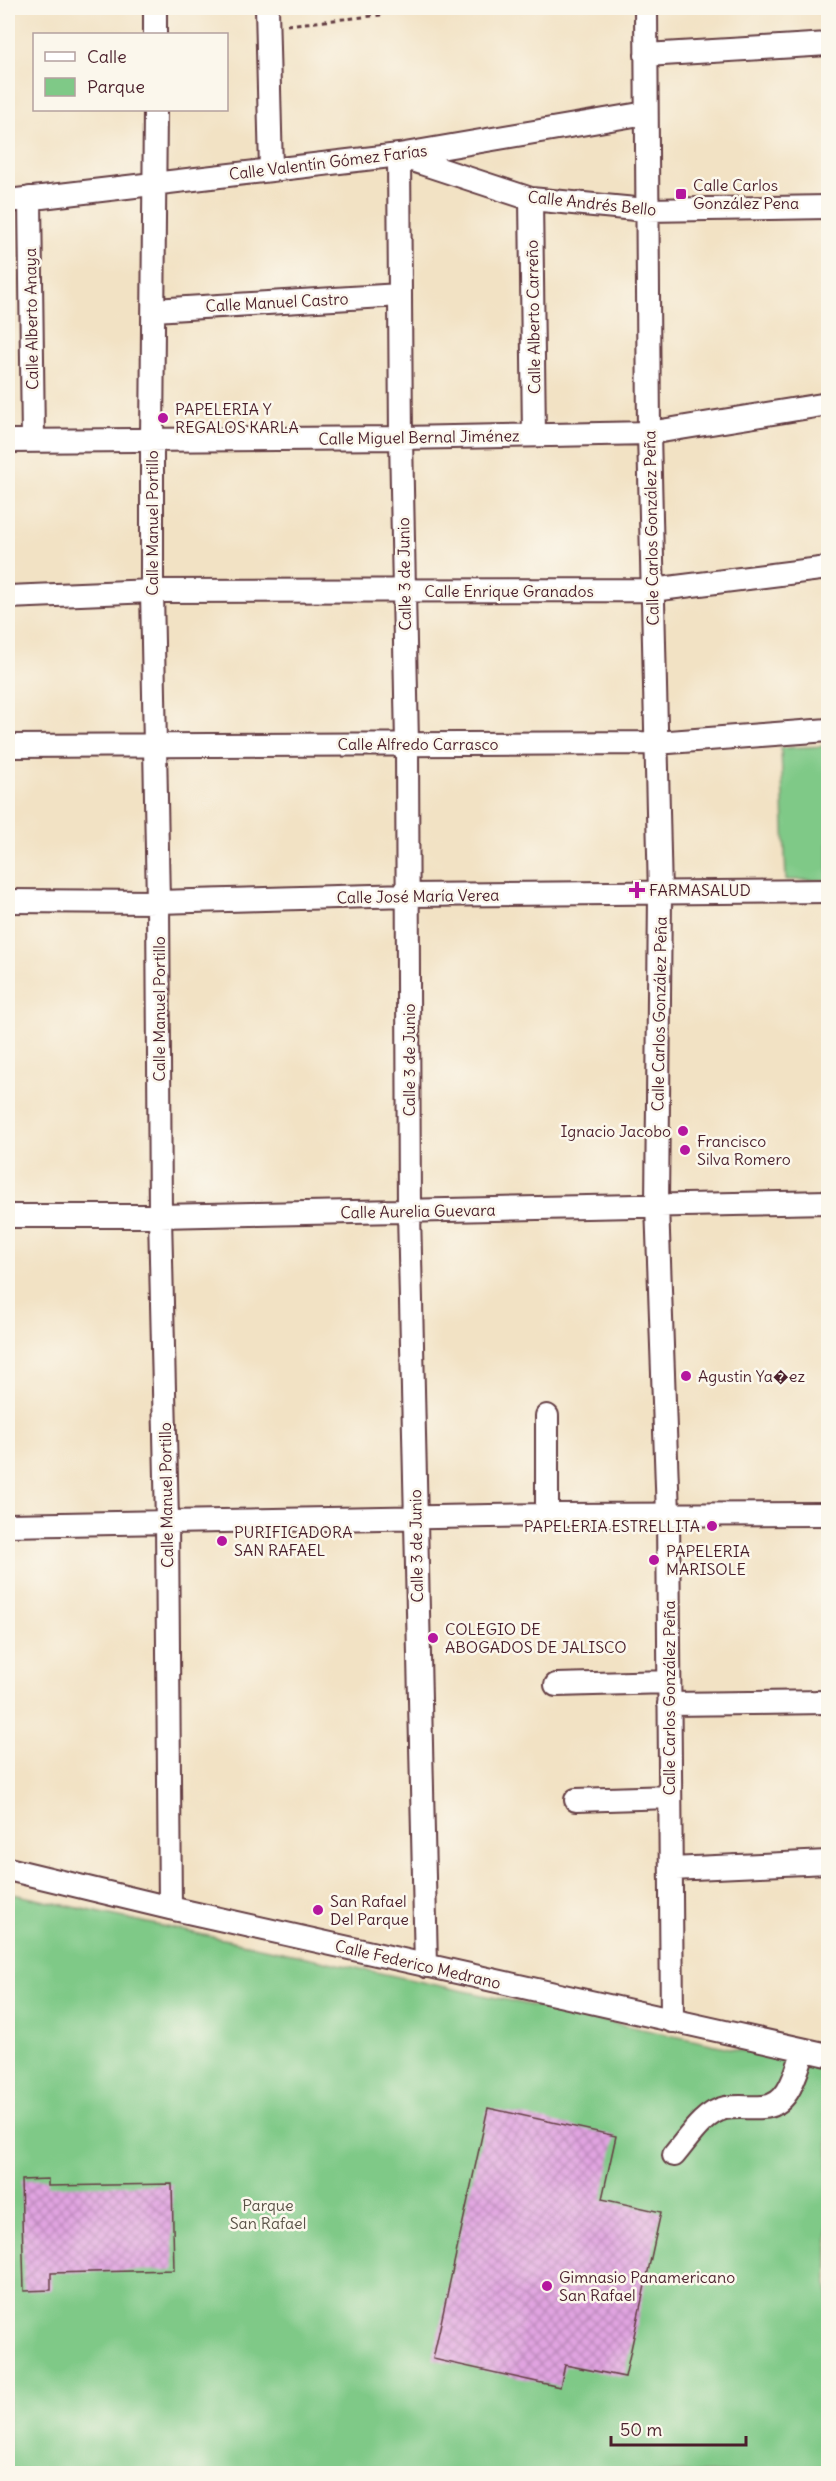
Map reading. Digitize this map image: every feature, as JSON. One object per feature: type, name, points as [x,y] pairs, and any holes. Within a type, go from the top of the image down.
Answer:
[{"type":"street","points":[[155,8],[155,33]]},
{"type":"street","name":"Calle Carlos González Peña","points":[[646,8],[649,433],[660,895],[657,1205],[668,1514],[672,2021]]},
{"type":"street","points":[[267,17],[271,170]]},
{"type":"street","points":[[646,55],[828,44]]},
{"type":"street","name":"Calle Manuel Portillo","points":[[155,111],[152,591],[159,902],[160,1216],[171,1908]]},
{"type":"street","name":"Calle Valentín Gómez Farías","points":[[8,201],[399,155],[646,113]]},
{"type":"street","name":"Calle Andrés Bello","points":[[399,155],[531,199],[646,210],[828,207]]},
{"type":"street","name":"Calle 3 de Junio","points":[[399,155],[401,438],[407,744],[409,1212],[426,1966]]},
{"type":"street","name":"Calle Alberto Anaya","points":[[30,198],[33,440]]},
{"type":"street","name":"Calle Alberto Carreño","points":[[531,199],[534,435]]},
{"type":"street","name":"Calle Manuel Castro","points":[[154,309],[400,295]]},
{"type":"street","name":"Calle Miguel Bernal Jiménez","points":[[8,441],[401,438],[649,433],[828,404]]},
{"type":"street","name":"Calle Enrique Granados","points":[[8,597],[152,591],[652,590],[828,568]]},
{"type":"street","name":"Calle Alfredo Carrasco","points":[[8,746],[656,743],[828,730]]},
{"type":"street","name":"Calle José María Verea","points":[[8,901],[159,902],[408,895],[660,895],[828,891]]},
{"type":"street","name":"Calle Aurelia Guevara","points":[[8,1216],[409,1212],[828,1202]]},
{"type":"street","points":[[547,1515],[548,1416]]},
{"type":"street","points":[[8,1525],[547,1515],[828,1514]]},
{"type":"street","points":[[556,1685],[828,1702]]},
{"type":"street","points":[[576,1800],[669,1797]]},
{"type":"street","points":[[670,1869],[828,1862]]},
{"type":"street","name":"Calle Federico Medrano","points":[[8,1869],[426,1966],[828,2055]]},
{"type":"street","points":[[674,2155],[706,2118],[724,2108],[767,2107],[780,2101],[788,2092],[804,2050]]},
{"type":"path","points":[[267,17],[381,15]]},
{"type":"green space","points":[[828,746],[828,880],[786,880],[781,748]]},
{"type":"green space","name":"Parque San Rafael","points":[[8,1893],[828,2069],[828,2473],[8,2474]]},
{"type":"building","name":"Gimnasio Panamericano San Rafael","points":[[488,2108],[616,2136],[602,2199],[661,2212],[625,2377],[565,2365],[560,2387],[433,2359]]},
{"type":"building","points":[[48,2179],[48,2186],[172,2184],[174,2270],[51,2273],[51,2290],[24,2291],[21,2180]]},
{"type":"place","name":"Calle Carlos González Pena","points":[[681,194]]},
{"type":"place","name":"PAPELERIA Y REGALOS KARLA","points":[[163,418]]},
{"type":"place","name":"FARMASALUD","points":[[637,890]]},
{"type":"place","name":"Ignacio Jacobo","points":[[683,1131]]},
{"type":"place","name":"Francisco Silva Romero","points":[[685,1150]]},
{"type":"place","name":"Agustin Ya�ez","points":[[686,1376]]},
{"type":"place","name":"PAPELERIA ESTRELLITA","points":[[712,1526]]},
{"type":"place","name":"PURIFICADORA SAN RAFAEL","points":[[222,1541]]},
{"type":"place","name":"PAPELERIA MARISOLE","points":[[654,1560]]},
{"type":"place","name":"COLEGIO DE ABOGADOS DE JALISCO","points":[[433,1638]]},
{"type":"place","name":"San Rafael Del Parque","points":[[318,1910]]},
{"type":"place","name":"Gimnasio Panamericano San Rafael","points":[[547,2286]]}]
